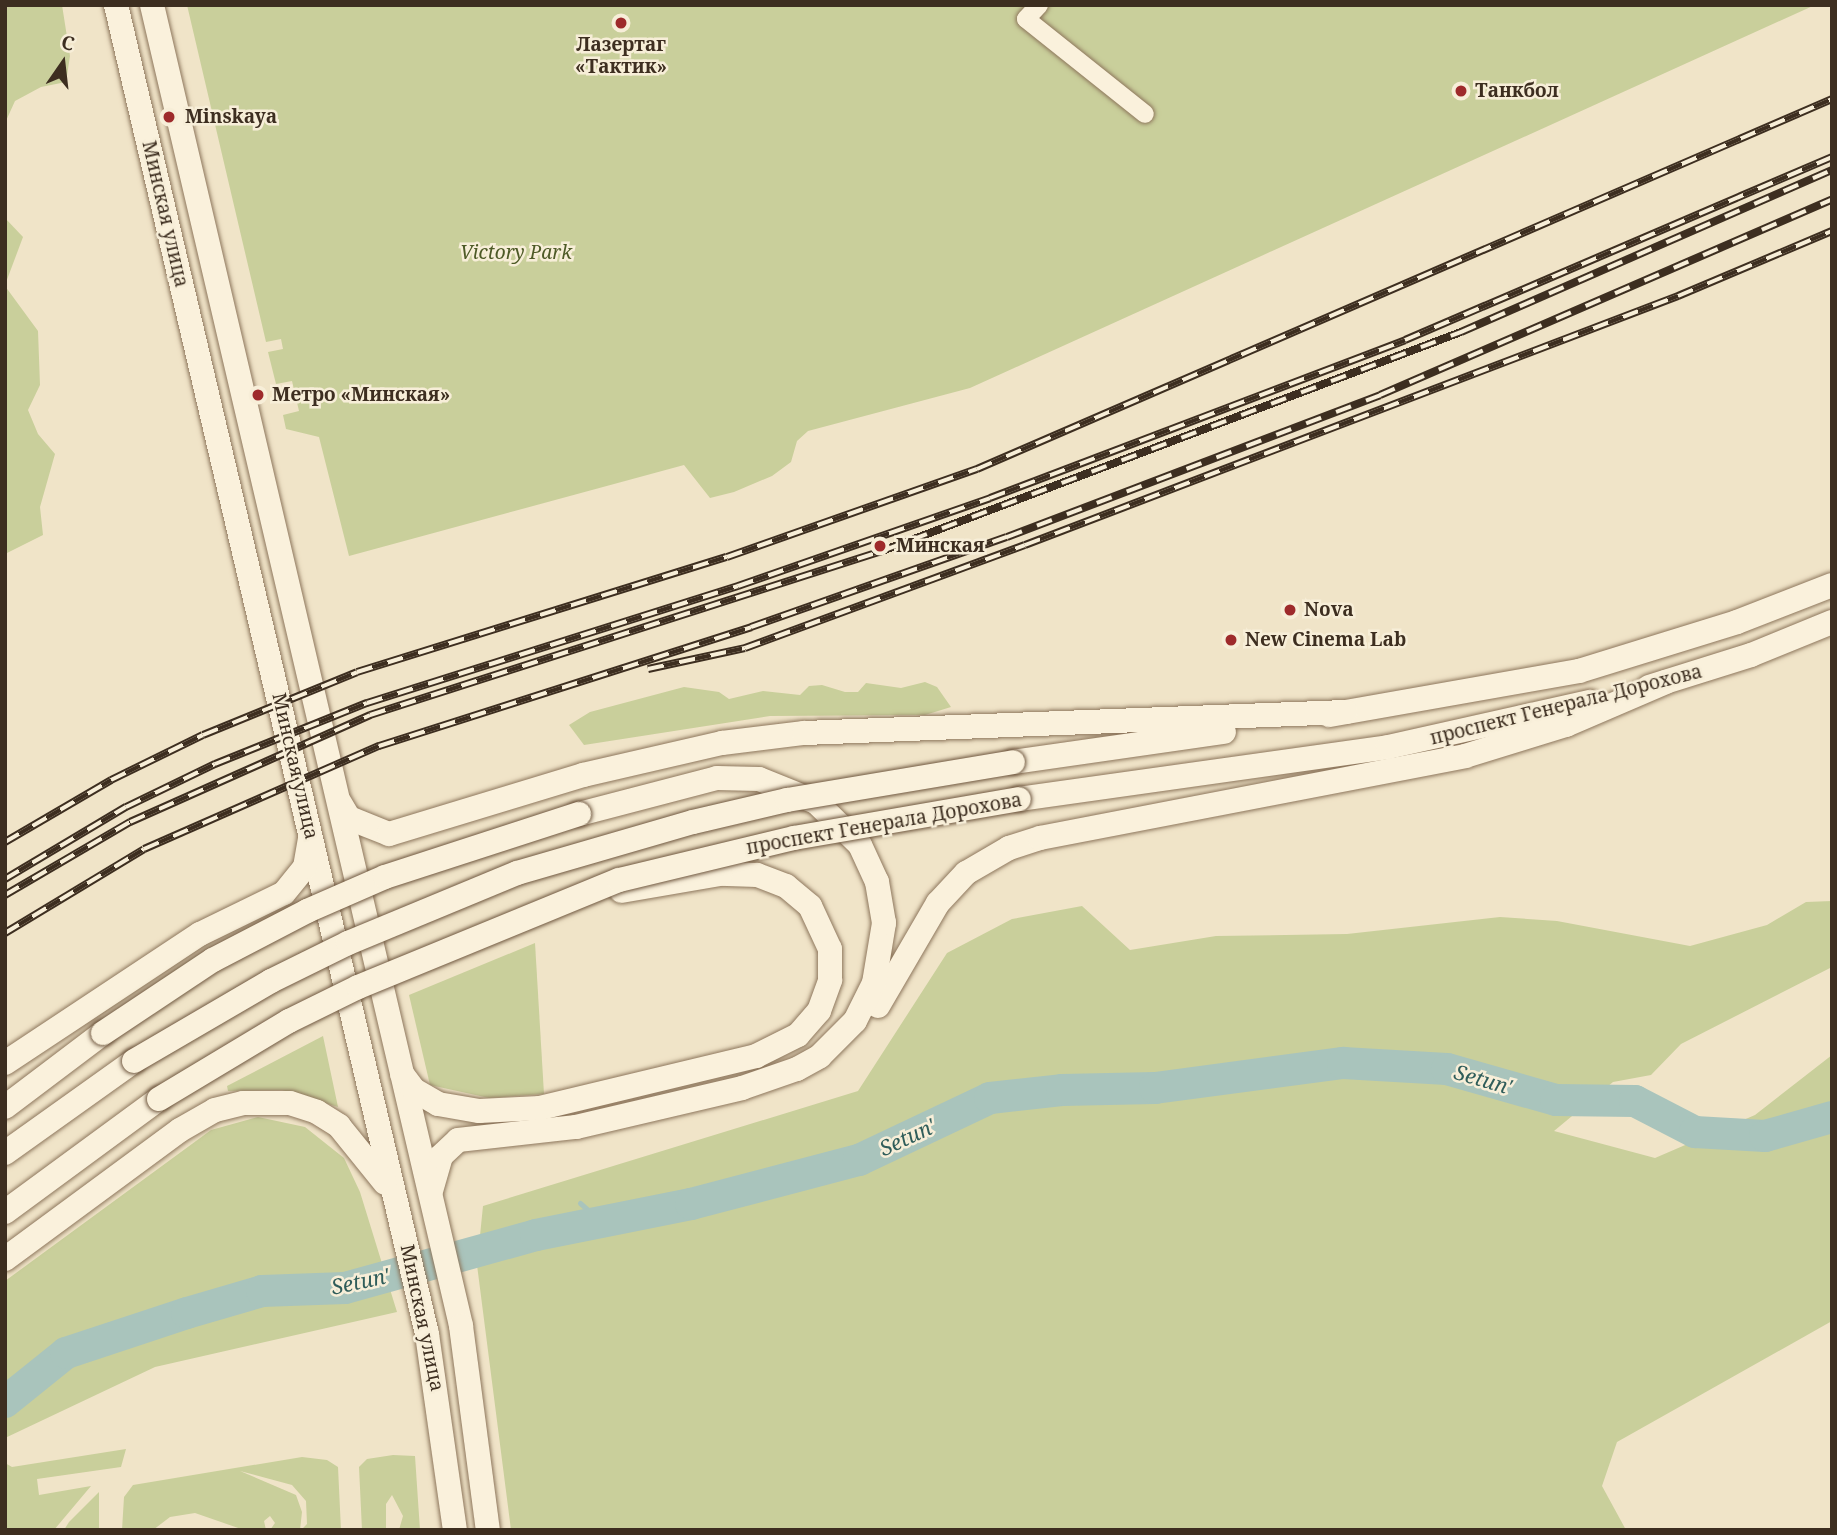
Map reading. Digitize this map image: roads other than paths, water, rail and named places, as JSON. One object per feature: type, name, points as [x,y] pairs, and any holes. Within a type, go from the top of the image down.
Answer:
[{"type":"main road","points":[[103,5],[125,42]]},
{"type":"main road","name":"Минская улица","points":[[116,5],[427,1334],[455,1530]]},
{"type":"main road","name":"Минская улица","points":[[152,5],[461,1326],[488,1530]]},
{"type":"main road","name":"проспект Генерала Дорохова","points":[[5,1153],[134,1061],[282,975],[517,873],[692,821],[773,803],[1013,762],[1346,712],[1580,671],[1737,622],[1832,584]]},
{"type":"main road","name":"проспект Генерала Дорохова","points":[[5,1212],[159,1099],[289,1021],[358,987],[552,904],[703,858],[1019,799],[1388,747],[1494,726],[1666,682],[1832,622]]},
{"type":"main road","points":[[431,1198],[441,1156],[457,1140],[576,1127],[741,1088],[820,1056],[854,1034],[879,1005],[925,923],[952,886],[986,859],[1009,848],[1040,838],[1465,756],[1566,725],[1666,682]]},
{"type":"main road","points":[[338,799],[349,818],[389,834],[645,758],[803,733],[1346,712]]},
{"type":"main road","points":[[5,1107],[103,1033],[213,960],[307,911],[442,856],[635,796],[717,778],[759,779],[816,802],[860,845],[882,902],[880,964],[855,1021],[820,1056]]},
{"type":"main road","points":[[5,1063],[200,934],[284,893],[305,867],[310,832]]},
{"type":"main road","points":[[400,1070],[414,1090],[438,1104],[507,1111],[540,1108],[718,1066],[785,1044],[810,1024],[822,1004],[830,980],[830,948],[819,919],[799,895],[757,875],[720,874],[552,904]]},
{"type":"main road","points":[[5,1259],[180,1130],[215,1110],[243,1103],[290,1103],[317,1112],[338,1126],[370,1160],[397,1205]]},
{"type":"street","points":[[1039,5],[1026,19],[1145,114]]},
{"type":"waterway","name":"Setun'","points":[[5,1402],[66,1353],[187,1313],[262,1291],[345,1288],[536,1235],[691,1204],[859,1160],[990,1098],[1062,1090],[1155,1088],[1343,1063],[1447,1069],[1556,1100],[1635,1101],[1695,1132],[1765,1136],[1832,1117]]},
{"type":"waterway","points":[[580,1203],[601,1221]]},
{"type":"railway","points":[[5,842],[111,780],[203,735],[357,672],[727,557],[977,469],[1832,99]]},
{"type":"railway","points":[[5,879],[126,807],[215,764],[367,703],[738,586],[990,498],[1405,340],[1832,157]]},
{"type":"railway","points":[[5,895],[130,822],[370,715],[882,551],[1461,332],[1832,170]]},
{"type":"railway","points":[[5,933],[144,849],[379,746],[751,627],[1007,537],[1380,395],[1832,199]]},
{"type":"railway","points":[[648,669],[745,648],[1025,545],[1678,296],[1832,231]]},
{"type":"place","name":"Лазертаг «Тактик»","points":[[621,23]]},
{"type":"place","name":"Танкбол","points":[[1461,91]]},
{"type":"place","name":"Minskaya","points":[[169,117]]},
{"type":"place","name":"Метро «Минская»","points":[[258,395]]},
{"type":"place","name":"Минская","points":[[880,546]]},
{"type":"place","name":"Nova","points":[[1290,610]]},
{"type":"place","name":"New Cinema Lab","points":[[1231,640]]},
{"type":"park label","name":"Victory Park","points":[[516,253]]}]
